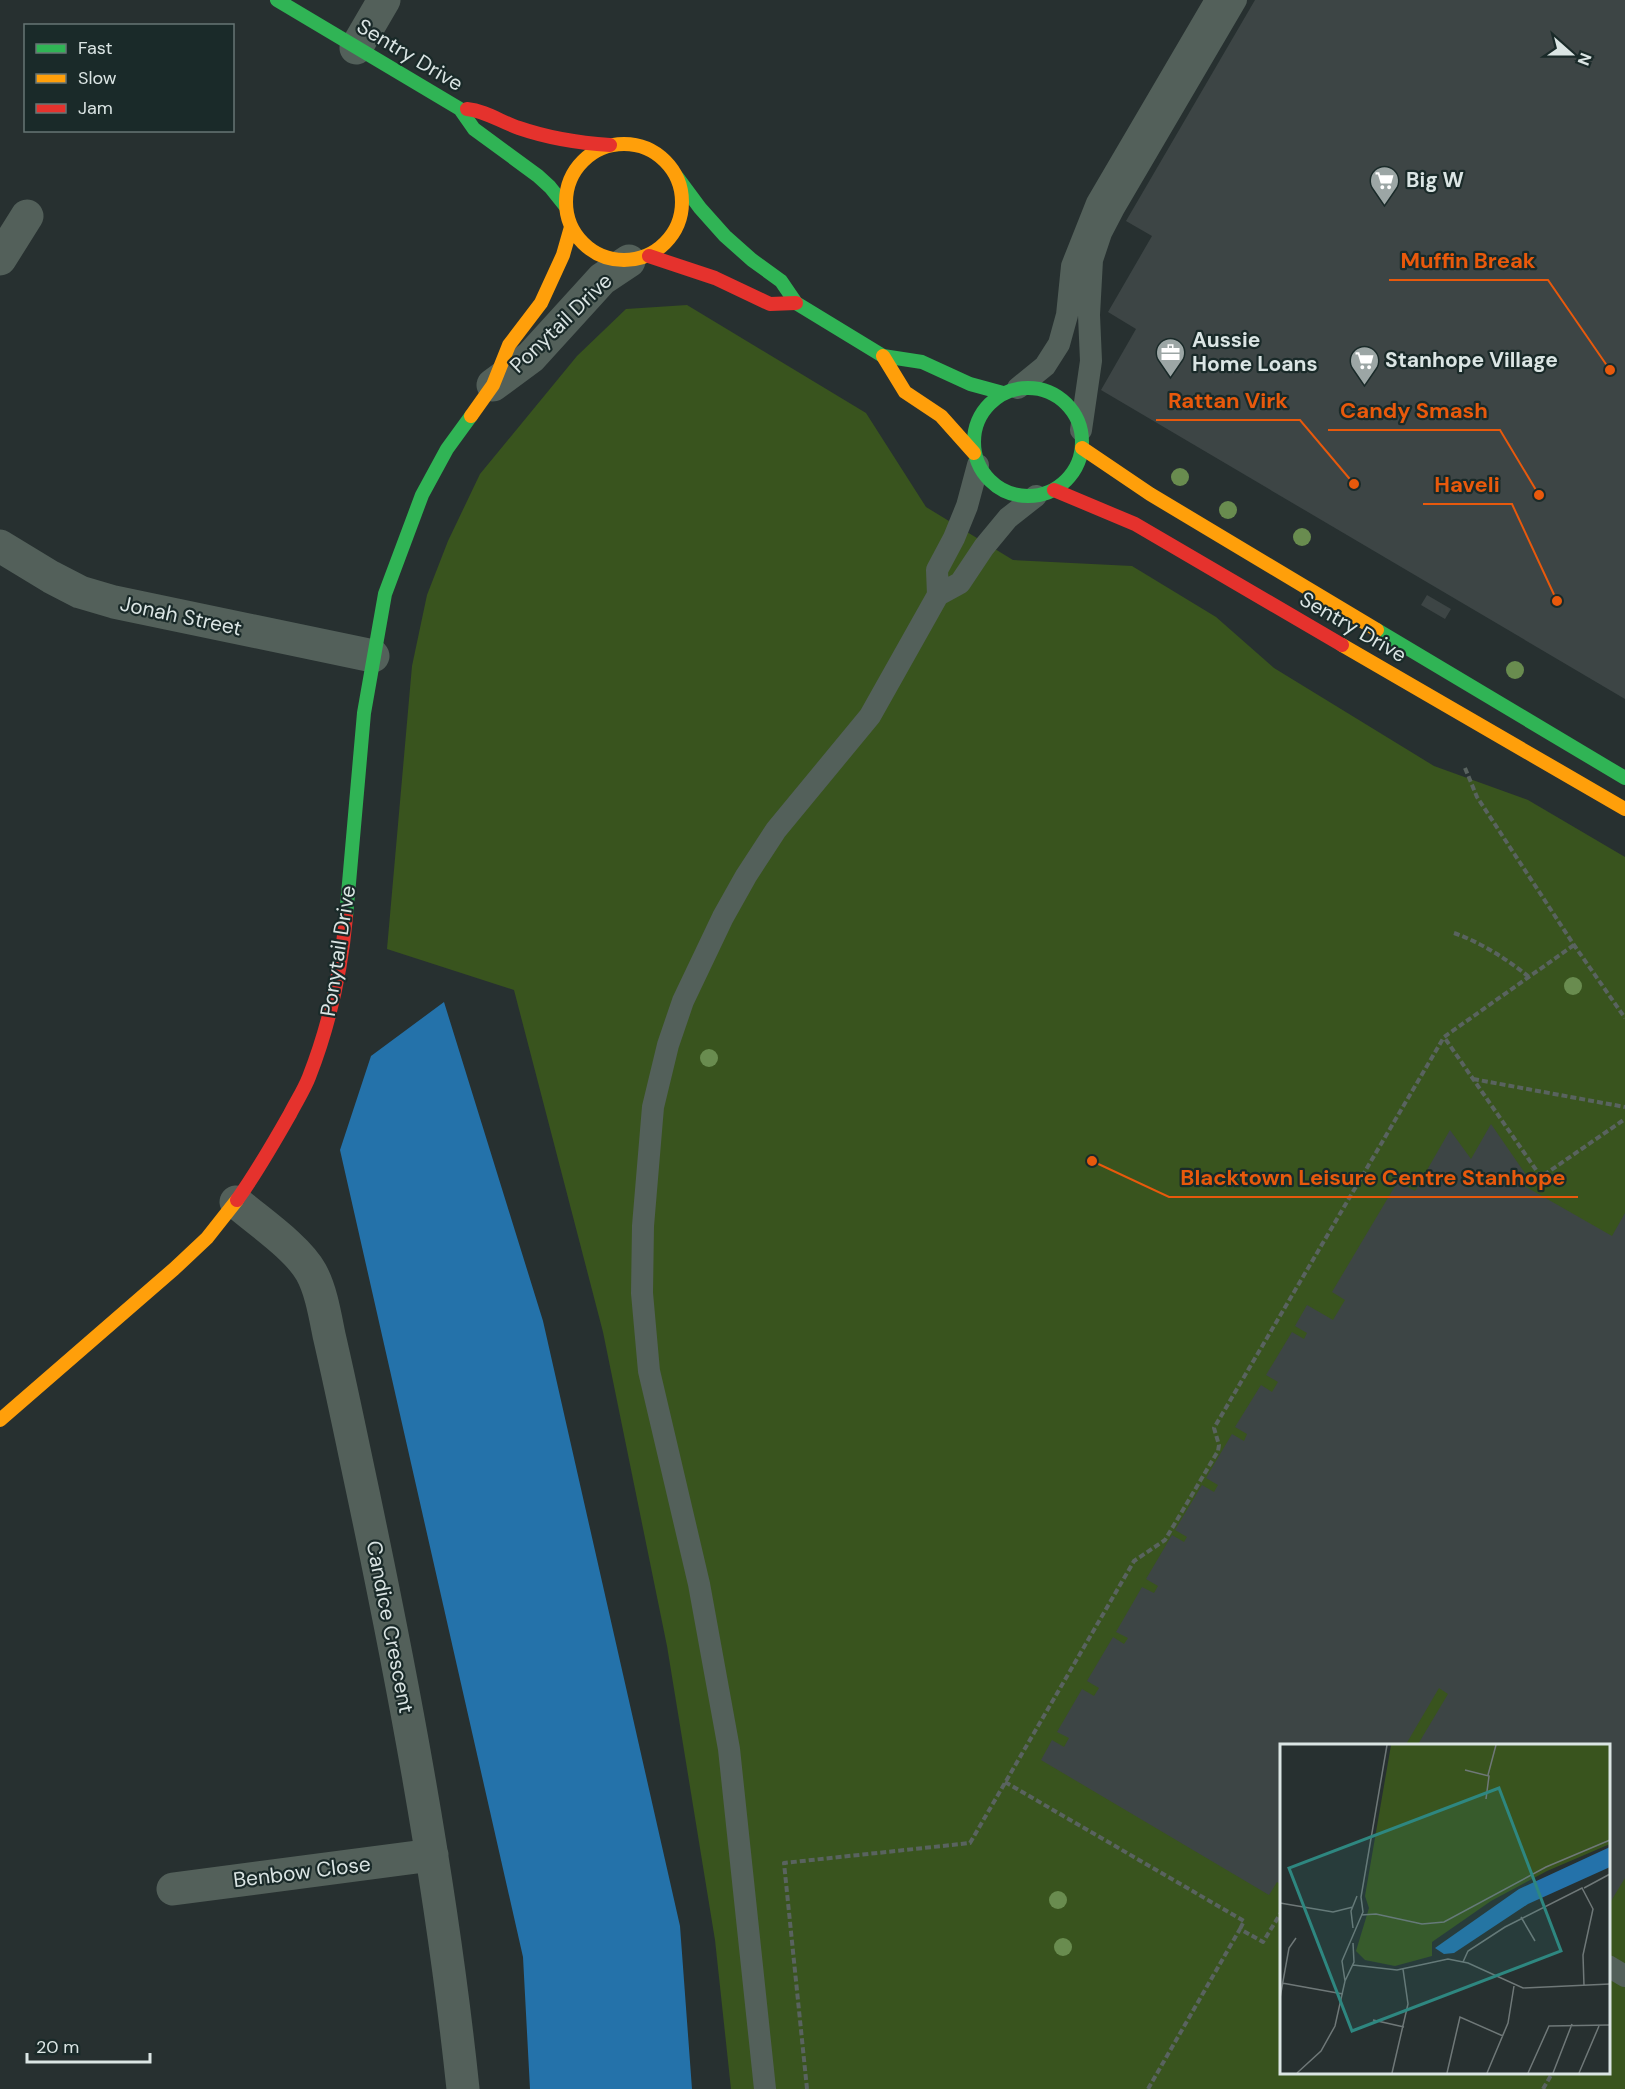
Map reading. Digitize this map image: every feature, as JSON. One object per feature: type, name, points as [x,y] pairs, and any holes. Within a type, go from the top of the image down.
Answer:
[{"type":"street","name":"Sentry Drive","points":[[277,0],[460,109],[474,129],[507,151],[538,176],[566,207]]},
{"type":"street","points":[[356,48],[384,0]]},
{"type":"street","name":"Sentry Drive","points":[[460,109],[479,110],[507,124],[558,139],[609,145]]},
{"type":"street","points":[[796,303],[770,304],[716,278],[639,258],[609,259],[593,252],[580,241],[571,227],[566,207],[568,187],[576,170],[590,154],[609,145],[628,143],[648,149],[665,161],[700,208],[725,236],[781,281],[796,303],[883,357],[922,362],[970,384],[1010,390],[1037,387],[1052,393],[1068,404],[1078,420],[1082,439],[1078,461],[1067,481],[1045,493],[1018,495],[1002,490],[988,479],[976,459],[941,416],[905,392],[883,357]]},
{"type":"street","points":[[639,258],[663,246],[675,230],[682,210],[681,190],[677,177]]},
{"type":"street","points":[[0,259],[27,216]]},
{"type":"street","name":"Ponytail Drive","points":[[0,1420],[207,1238],[236,1202],[263,1162],[308,1080],[324,1036],[343,948],[364,713],[385,594],[423,495],[447,449],[493,385],[509,345],[529,321],[550,286],[563,255],[571,227]]},
{"type":"street","name":"Ponytail Drive","points":[[493,385],[531,357],[602,279],[639,258]]},
{"type":"street","points":[[976,459],[974,434],[979,416],[988,405],[1010,390]]},
{"type":"street","name":"Sentry Drive","points":[[1082,439],[1150,494],[1625,778]]},
{"type":"street","name":"Sentry Drive","points":[[1045,493],[1135,524],[1625,809]]},
{"type":"street","name":"Jonah Street","points":[[0,546],[51,578],[80,592],[114,602],[373,656]]},
{"type":"street","name":"Candice Crescent","points":[[236,1202],[303,1258],[312,1274],[324,1314],[374,1541],[432,1855],[463,2089]]},
{"type":"street","name":"Benbow Close","points":[[173,1889],[432,1855]]},
{"type":"lane","points":[[1010,390],[1045,366],[1059,344],[1067,315],[1072,266],[1097,203],[1216,0]]},
{"type":"lane","points":[[1082,439],[1091,361],[1089,287],[1092,260],[1101,233],[1236,0]]},
{"type":"lane","points":[[765,2089],[729,1749],[697,1574],[649,1371],[642,1293],[643,1237],[653,1107],[668,1045],[683,1001],[723,917],[776,830],[870,716],[938,595],[938,570],[967,506],[976,459]]},
{"type":"lane","points":[[938,595],[960,583],[984,547],[1008,518],[1045,493]]},
{"type":"lane","points":[[1610,1967],[1625,1976]]},
{"type":"path","points":[[1465,768],[1477,797],[1625,1018]]},
{"type":"path","points":[[1454,933],[1478,944],[1517,967],[1529,977]]},
{"type":"path","points":[[807,2089],[784,1863],[970,1843],[1134,1561],[1165,1540],[1219,1448],[1214,1428],[1444,1037],[1574,945]]},
{"type":"path","points":[[1444,1037],[1541,1178],[1625,1119]]},
{"type":"path","points":[[1473,1079],[1625,1107]]},
{"type":"path","points":[[1005,1782],[1244,1921],[1148,2089]]},
{"type":"path","points":[[1240,1929],[1263,1942],[1280,1913]]},
{"type":"path","points":[[1543,2089],[1552,2074]]},
{"type":"green space","points":[[687,305],[866,413],[926,507],[1013,560],[1132,566],[1216,617],[1274,668],[1434,766],[1528,800],[1625,857],[1625,2089],[731,2089],[715,1940],[667,1646],[603,1332],[514,990],[387,949],[412,666],[427,595],[448,541],[480,474],[577,356],[626,309]]},
{"type":"water","points":[[444,1002],[543,1321],[680,1926],[692,2089],[530,2089],[523,1957],[340,1150],[371,1056]]},
{"type":"building","name":"Stanhope Village","points":[[1255,0],[1625,0],[1625,699],[1101,390],[1136,329],[1108,312],[1152,236],[1126,221]]},
{"type":"building","points":[[1427,595],[1451,609],[1445,619],[1421,605]]},
{"type":"building","points":[[1491,1124],[1529,1179],[1521,1184],[1612,1236],[1625,1213],[1625,1878],[1610,1903],[1610,1744],[1418,1744],[1448,1694],[1439,1688],[1406,1744],[1280,1744],[1280,1884],[1277,1882],[1269,1895],[1041,1760],[1052,1740],[1064,1747],[1069,1738],[1057,1732],[1082,1689],[1094,1696],[1099,1688],[1087,1681],[1113,1637],[1124,1644],[1128,1638],[1116,1632],[1142,1587],[1154,1593],[1158,1586],[1146,1579],[1172,1535],[1184,1542],[1187,1537],[1175,1530],[1202,1485],[1214,1492],[1218,1485],[1206,1478],[1232,1434],[1244,1441],[1247,1434],[1235,1427],[1261,1385],[1272,1392],[1278,1382],[1266,1375],[1292,1332],[1304,1339],[1307,1333],[1295,1326],[1307,1305],[1333,1320],[1345,1300],[1332,1292],[1398,1181],[1415,1191],[1450,1130],[1471,1159]]},
{"type":"traffic: fast","points":[[277,0],[460,109],[474,129],[538,176],[566,207]]},
{"type":"traffic: fast","points":[[677,177],[725,236],[781,281],[796,303],[883,356],[922,362],[970,384],[1003,393]]},
{"type":"traffic: fast","points":[[1028,388],[1049,392],[1066,404],[1078,421],[1082,442],[1078,463],[1066,480],[1049,492],[1028,496],[1007,492],[990,480],[978,463],[974,442],[978,421],[990,404],[1007,392],[1028,388]]},
{"type":"traffic: fast","points":[[346,917],[364,713],[385,594],[422,495],[447,449],[471,416]]},
{"type":"traffic: fast","points":[[1377,630],[1625,778]]},
{"type":"traffic: slow","points":[[624,144],[646,148],[665,161],[678,180],[682,202],[678,224],[665,243],[646,256],[624,260],[602,256],[583,243],[570,224],[566,202],[570,180],[583,161],[602,148],[624,144]]},
{"type":"traffic: slow","points":[[471,416],[493,385],[509,345],[541,303],[563,255],[571,227]]},
{"type":"traffic: slow","points":[[883,356],[905,392],[941,416],[974,453]]},
{"type":"traffic: slow","points":[[1082,448],[1150,494],[1377,630]]},
{"type":"traffic: slow","points":[[1342,645],[1625,809]]},
{"type":"traffic: slow","points":[[0,1420],[174,1269],[207,1238],[237,1200]]},
{"type":"traffic: jam","points":[[467,109],[481,112],[512,126],[541,135],[610,145]]},
{"type":"traffic: jam","points":[[649,256],[715,278],[770,304],[796,303]]},
{"type":"traffic: jam","points":[[1054,490],[1135,524],[1342,645]]},
{"type":"traffic: jam","points":[[237,1200],[271,1147],[309,1077],[323,1038],[333,998],[346,917]]},
{"type":"place","name":"Big W","points":[[1385,206]]},
{"type":"place","name":"Muffin Break","points":[[1610,370]]},
{"type":"place","name":"Aussie Home Loans","points":[[1171,378]]},
{"type":"place","name":"Stanhope Village","points":[[1364,386]]},
{"type":"place","name":"Rattan Virk","points":[[1354,484]]},
{"type":"place","name":"Candy Smash","points":[[1539,495]]},
{"type":"place","name":"Haveli","points":[[1557,601]]},
{"type":"place","name":"Blacktown Leisure Centre Stanhope","points":[[1092,1161]]}]
